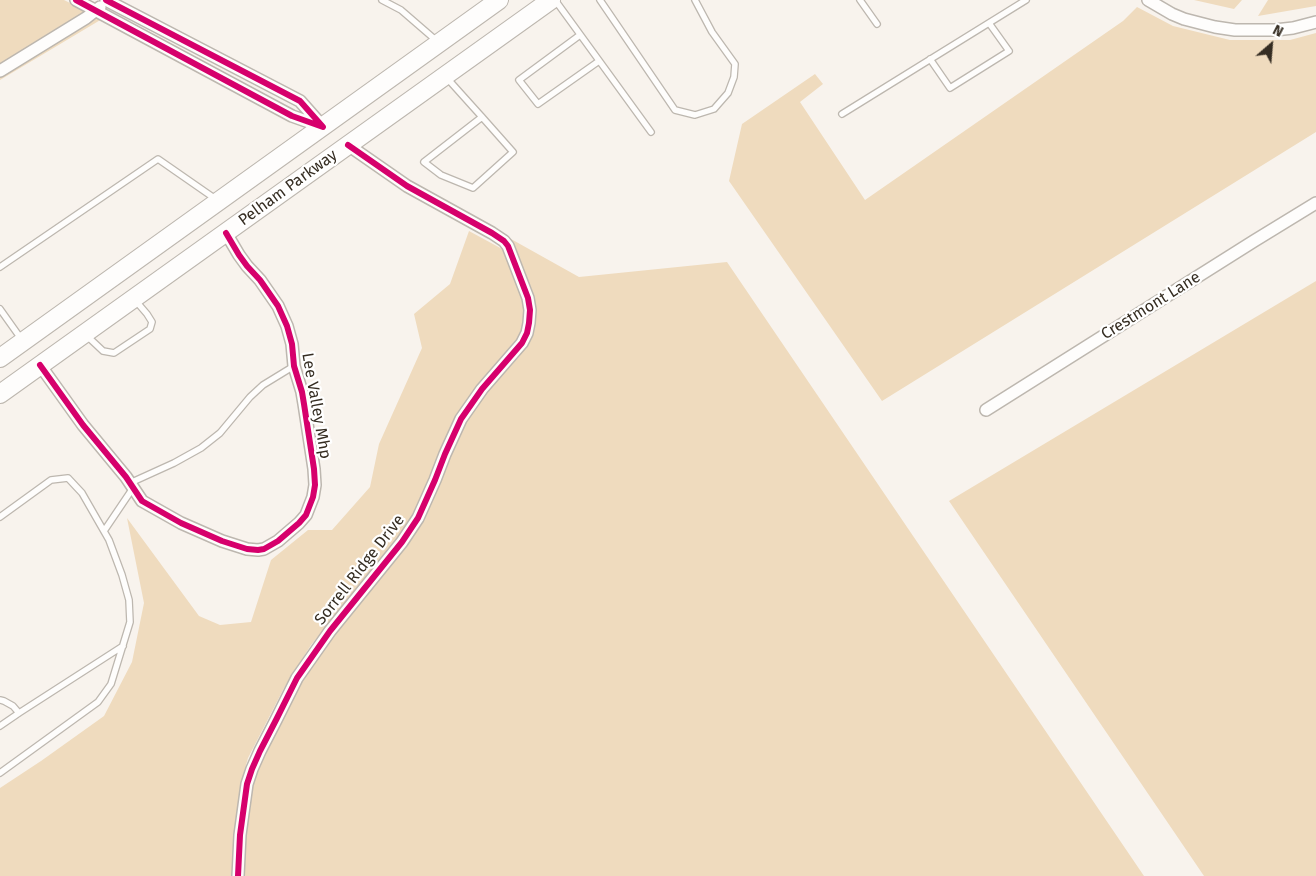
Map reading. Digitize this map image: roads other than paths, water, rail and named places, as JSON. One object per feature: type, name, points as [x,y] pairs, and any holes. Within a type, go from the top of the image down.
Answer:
[{"type":"main road","name":"Pelham Parkway","points":[[0,358],[499,0]]},
{"type":"main road","name":"Pelham Parkway","points":[[0,394],[551,0]]},
{"type":"main road","points":[[323,126],[348,145]]},
{"type":"main road","points":[[219,201],[226,232]]},
{"type":"main road","points":[[23,342],[40,365]]},
{"type":"street","points":[[76,0],[292,116],[323,126]]},
{"type":"street","points":[[0,71],[96,11],[108,0],[300,101],[323,126]]},
{"type":"street","points":[[1148,0],[1184,19],[1215,27],[1242,30],[1275,30],[1316,22]]},
{"type":"street","name":"Sorrell Ridge Drive","points":[[238,876],[240,835],[247,784],[260,751],[297,678],[330,631],[402,542],[418,518],[461,419],[482,389],[522,343],[529,323],[530,310],[528,298],[508,246],[504,241],[407,186],[348,145]]},
{"type":"street","name":"Crestmont Lane","points":[[986,410],[1316,203]]},
{"type":"street","name":"Lee Valley Mhp","points":[[40,365],[83,425],[142,501],[181,523],[222,541],[247,549],[264,549],[278,541],[306,515],[315,485],[302,392],[294,366],[292,344],[287,326],[278,306],[239,255],[226,232]]},
{"type":"lane","points":[[382,0],[401,10],[440,43]]},
{"type":"lane","points":[[555,0],[651,132]]},
{"type":"lane","points":[[600,0],[674,110],[694,115],[714,109],[728,93],[734,77],[735,64],[712,32],[695,0]]},
{"type":"lane","points":[[860,0],[877,24]]},
{"type":"lane","points":[[842,114],[1026,0]]},
{"type":"lane","points":[[930,59],[950,88],[1010,51],[989,23]]},
{"type":"lane","points":[[580,35],[519,80],[538,104],[599,61]]},
{"type":"lane","points":[[445,76],[482,117],[513,152],[473,188],[441,175],[424,162],[482,117]]},
{"type":"lane","points":[[0,267],[158,159],[219,201]]},
{"type":"lane","points":[[85,333],[103,351],[114,353],[150,329],[152,322],[134,298]]},
{"type":"lane","points":[[1,312],[23,342]]},
{"type":"lane","points":[[104,531],[132,486],[201,448],[220,433],[263,385],[294,366]]},
{"type":"lane","points":[[0,517],[51,480],[68,478],[82,493],[109,540],[129,600],[130,622],[111,684],[98,702],[0,773]]},
{"type":"lane","points":[[0,726],[123,646]]},
{"type":"lane","points":[[0,700],[13,706],[19,713]]}]
